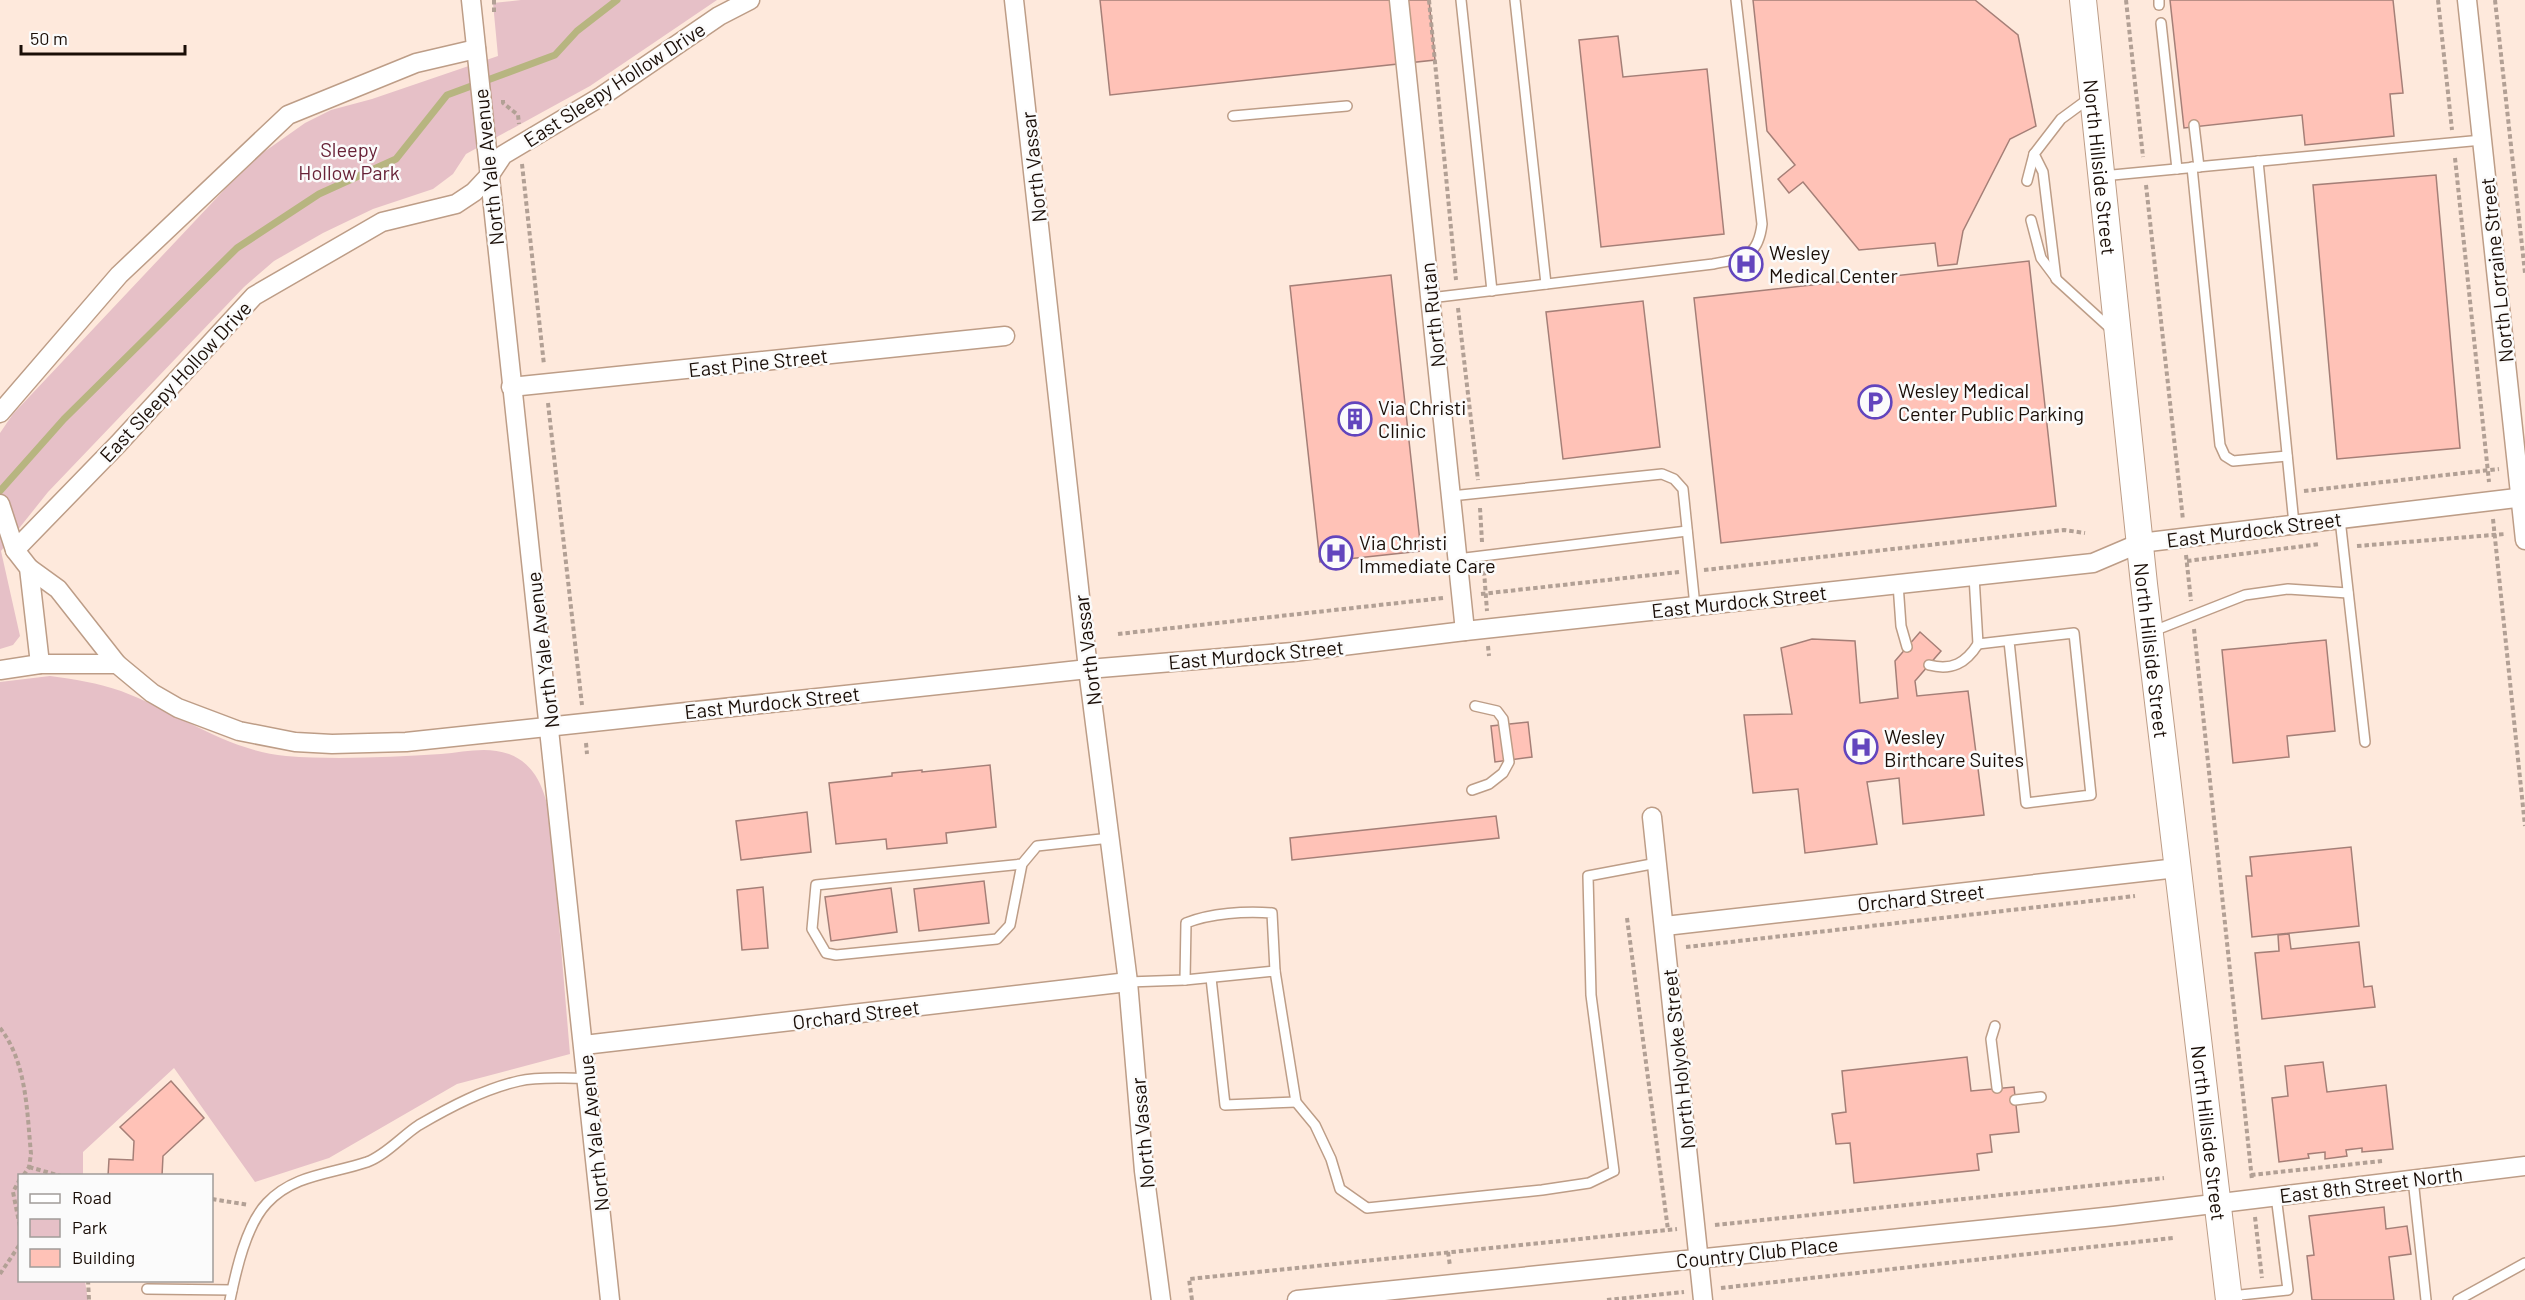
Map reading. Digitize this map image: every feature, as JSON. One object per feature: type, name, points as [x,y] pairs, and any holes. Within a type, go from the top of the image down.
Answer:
[{"type":"main road","name":"North Hillside Street","points":[[2083,0],[2150,633],[2229,1298]]},
{"type":"street","name":"North Yale Avenue","points":[[471,0],[610,1300]]},
{"type":"street","name":"East Sleepy Hollow Drive","points":[[15,550],[118,444],[254,296],[382,222],[456,204],[474,192],[489,176],[503,155],[602,96],[719,16],[750,0]]},
{"type":"street","name":"North Vassar","points":[[1014,0],[1088,669],[1128,982],[1144,1171],[1161,1300]]},
{"type":"street","name":"North Rutan","points":[[1399,0],[1465,631]]},
{"type":"street","name":"North Lorraine Street","points":[[2467,0],[2517,467],[2523,497],[2525,540]]},
{"type":"street","points":[[0,413],[119,275],[288,116],[416,63],[476,53]]},
{"type":"street","name":"East Pine Street","points":[[511,387],[1005,336]]},
{"type":"street","name":"East Murdock Street","points":[[2,509],[15,550],[29,568],[58,589],[117,664],[152,693],[178,708],[239,731],[295,742],[332,744],[406,742],[1088,669],[1293,652],[1487,628],[2093,563],[2140,543],[2523,497]]},
{"type":"street","points":[[29,568],[40,664]]},
{"type":"street","points":[[0,670],[40,664],[117,664]]},
{"type":"street","name":"North Holyoke Street","points":[[1652,817],[1702,1295]]},
{"type":"street","name":"Orchard Street","points":[[1665,926],[2177,868]]},
{"type":"street","name":"Orchard Street","points":[[584,1045],[1128,982]]},
{"type":"street","name":"East 8th Street North","points":[[2217,1203],[2525,1166]]},
{"type":"street","name":"Country Club Place","points":[[1297,1300],[1429,1293],[1698,1258],[2114,1216],[2217,1203]]},
{"type":"lane","points":[[1461,0],[1492,291]]},
{"type":"lane","points":[[1515,0],[1546,284]]},
{"type":"lane","points":[[1430,298],[1713,264],[1751,254],[1760,242],[1762,224],[1736,0]]},
{"type":"lane","points":[[2161,23],[2177,169]]},
{"type":"lane","points":[[2027,181],[2034,154],[2061,119],[2093,96]]},
{"type":"lane","points":[[1233,116],[1347,106]]},
{"type":"lane","points":[[2194,125],[2195,167],[2220,445],[2225,456],[2233,461],[2288,456]]},
{"type":"lane","points":[[2101,176],[2482,140]]},
{"type":"lane","points":[[2034,154],[2043,172],[2056,279]]},
{"type":"lane","points":[[2258,161],[2294,524]]},
{"type":"lane","points":[[2031,220],[2041,258],[2056,279],[2118,335]]},
{"type":"lane","points":[[1451,496],[1662,474],[1674,479],[1683,489],[1695,606]]},
{"type":"lane","points":[[2340,519],[2365,742]]},
{"type":"lane","points":[[1457,559],[1688,531]]},
{"type":"lane","points":[[1929,665],[1940,668],[1956,666],[1969,658],[1978,644],[1974,576]]},
{"type":"lane","points":[[1898,584],[1901,626],[1907,647]]},
{"type":"lane","points":[[2150,633],[2245,595],[2288,589],[2348,592]]},
{"type":"lane","points":[[1978,644],[2074,633],[2091,795],[2026,803],[2009,641]]},
{"type":"lane","points":[[1472,790],[1489,784],[1503,773],[1509,762],[1503,719],[1497,711],[1475,706]]},
{"type":"lane","points":[[1022,864],[816,885],[812,929],[826,953],[836,955],[997,939],[1010,924],[1022,864],[1037,846],[1110,838]]},
{"type":"lane","points":[[1185,980],[1186,923],[1197,919],[1253,912],[1272,913],[1275,971],[1296,1102],[1315,1125],[1331,1159],[1340,1189],[1367,1208],[1542,1191],[1589,1183],[1614,1171],[1591,995],[1588,876],[1657,863]]},
{"type":"lane","points":[[1128,982],[1185,980],[1275,971]]},
{"type":"lane","points":[[1211,978],[1225,1105],[1296,1102]]},
{"type":"lane","points":[[1995,1026],[1991,1039],[1997,1088]]},
{"type":"lane","points":[[147,1289],[231,1295],[254,1221],[284,1188],[314,1175],[369,1161],[419,1126],[486,1091],[521,1080],[587,1078]]},
{"type":"lane","points":[[2015,1100],[2042,1097]]},
{"type":"lane","points":[[2413,1179],[2426,1300]]},
{"type":"lane","points":[[2229,1298],[2288,1290],[2276,1196]]},
{"type":"lane","points":[[2458,1300],[2525,1263]]},
{"type":"path","points":[[1429,0],[1457,295],[1476,446],[1489,656]]},
{"type":"path","points":[[2126,0],[2182,505]]},
{"type":"path","points":[[2438,0],[2525,826]]},
{"type":"path","points":[[2494,0],[2525,273]]},
{"type":"path","points":[[502,97],[503,103],[518,115],[587,754]]},
{"type":"path","points":[[2291,493],[2517,467]]},
{"type":"path","points":[[1118,634],[2064,530],[2085,533]]},
{"type":"path","points":[[2187,561],[2263,1293]]},
{"type":"path","points":[[1685,948],[2135,896]]},
{"type":"path","points":[[1627,918],[1668,1230]]},
{"type":"path","points":[[0,1028],[5,1034],[21,1074],[31,1154],[29,1167],[24,1174]]},
{"type":"path","points":[[29,1167],[54,1174]]},
{"type":"path","points":[[18,1183],[13,1192],[18,1217]]},
{"type":"path","points":[[213,1199],[249,1205],[260,1212]]},
{"type":"path","points":[[1607,1300],[1702,1295],[2173,1238]]},
{"type":"path","points":[[0,1274],[18,1247]]},
{"type":"path","points":[[1189,1279],[1192,1300]]},
{"type":"path","points":[[88,1282],[89,1300]]},
{"type":"green space","name":"Sleepy Hollow Park","points":[[521,0],[717,0],[590,86],[466,154],[453,174],[433,189],[373,209],[323,233],[274,261],[244,287],[48,492],[1,551],[20,636],[13,645],[0,649],[0,433],[13,414],[226,188],[264,152],[305,123],[331,110],[372,99],[498,56],[493,3]]},
{"type":"green space","points":[[50,676],[104,686],[142,700],[242,746],[286,756],[383,757],[484,750],[509,754],[519,759],[538,779],[550,816],[570,1054],[457,1084],[329,1158],[255,1182],[174,1068],[83,1152],[83,1174],[18,1174],[18,1282],[85,1282],[88,1300],[0,1300],[0,682]]},
{"type":"building","points":[[1100,0],[1429,0],[1435,60],[1110,95]]},
{"type":"building","name":"Wesley Medical Center","points":[[1753,0],[1975,0],[2018,35],[2036,126],[2010,139],[1963,231],[1957,264],[1938,266],[1935,243],[1859,250],[1803,182],[1789,193],[1778,179],[1795,165],[1767,131]]},
{"type":"building","points":[[2170,0],[2393,0],[2403,93],[2390,94],[2394,136],[2305,145],[2302,115],[2184,128]]},
{"type":"building","points":[[1618,36],[1623,77],[1707,69],[1724,234],[1601,247],[1579,40]]},
{"type":"building","points":[[2436,175],[2460,448],[2337,459],[2313,185]]},
{"type":"building","name":"Wesley Medical Center Public Parking","points":[[2029,261],[2056,506],[1721,543],[1694,298]]},
{"type":"building","name":"Via Christi Clinic","points":[[1391,275],[1421,551],[1320,562],[1290,286]]},
{"type":"building","points":[[1643,301],[1660,447],[1563,459],[1546,312]]},
{"type":"building","name":"Wesley Birthcare Suites","points":[[1920,632],[1941,651],[1915,681],[1917,696],[1968,691],[1984,815],[1903,824],[1899,778],[1867,782],[1877,844],[1805,853],[1798,789],[1753,793],[1744,715],[1792,714],[1781,648],[1812,639],[1855,641],[1860,703],[1898,698],[1895,661]]},
{"type":"building","points":[[2326,640],[2335,731],[2287,736],[2289,757],[2233,763],[2222,650]]},
{"type":"building","points":[[1528,722],[1532,757],[1495,762],[1491,726]]},
{"type":"building","points":[[990,765],[996,827],[946,833],[947,843],[887,849],[886,839],[836,844],[829,783],[892,776],[892,773]]},
{"type":"building","points":[[807,812],[811,852],[741,860],[736,821]]},
{"type":"building","points":[[1496,816],[1499,838],[1292,860],[1290,838]]},
{"type":"building","points":[[2351,847],[2359,926],[2252,937],[2246,876],[2252,876],[2250,857]]},
{"type":"building","points":[[984,881],[989,923],[919,931],[914,889]]},
{"type":"building","points":[[763,887],[768,948],[742,950],[737,890]]},
{"type":"building","points":[[891,888],[897,932],[831,941],[825,897]]},
{"type":"building","points":[[2289,934],[2291,949],[2359,942],[2364,987],[2372,986],[2375,1007],[2262,1019],[2255,953],[2279,951],[2278,935]]},
{"type":"building","points":[[1967,1057],[1971,1091],[2014,1087],[2019,1132],[1990,1135],[1992,1152],[1977,1154],[1979,1170],[1854,1183],[1850,1143],[1836,1144],[1832,1114],[1846,1112],[1842,1071]]},
{"type":"building","points":[[2323,1062],[2327,1092],[2386,1085],[2393,1149],[2362,1152],[2362,1148],[2346,1150],[2347,1156],[2325,1159],[2325,1152],[2308,1154],[2309,1158],[2279,1162],[2272,1098],[2288,1096],[2285,1066]]},
{"type":"building","points":[[171,1081],[204,1118],[163,1156],[162,1174],[108,1174],[109,1159],[133,1160],[134,1141],[120,1127]]},
{"type":"building","points":[[2384,1207],[2386,1229],[2407,1226],[2411,1254],[2389,1257],[2394,1300],[2312,1300],[2307,1256],[2314,1255],[2309,1216]]},
{"type":"waterway","points":[[0,491],[64,419],[237,248],[319,194],[396,159],[447,95],[555,55],[577,31],[617,0]]},
{"type":"place","name":"Wesley Medical Center","points":[[1746,264]]},
{"type":"place","name":"Wesley Medical Center Public Parking","points":[[1875,402]]},
{"type":"place","name":"Via Christi Clinic","points":[[1355,419]]},
{"type":"place","name":"Via Christi Immediate Care","points":[[1336,553]]},
{"type":"place","name":"Wesley Birthcare Suites","points":[[1861,747]]}]
